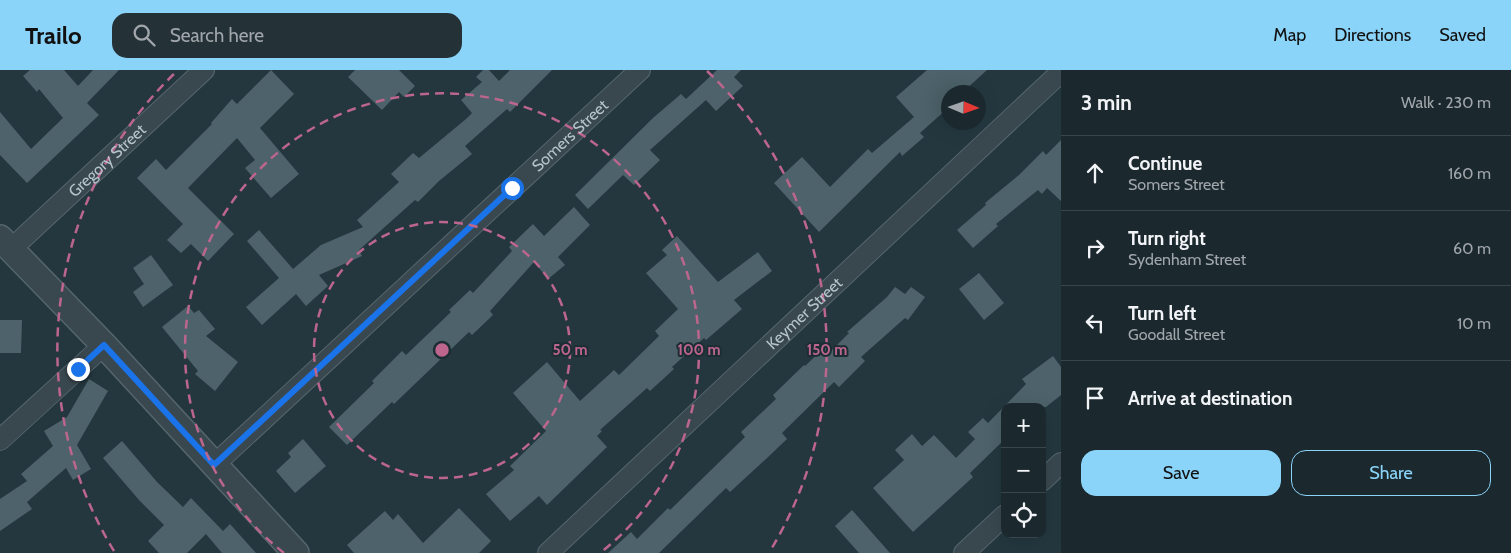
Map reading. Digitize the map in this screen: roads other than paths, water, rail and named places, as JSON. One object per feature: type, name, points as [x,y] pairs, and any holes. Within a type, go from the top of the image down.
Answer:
[{"type":"street","name":"Gregory Street","points":[[5,244],[204,70]]},
{"type":"street","name":"Somers Street","points":[[214,465],[640,70]]},
{"type":"street","name":"Keymer Street","points":[[548,553],[1061,72]]},
{"type":"street","points":[[5,244],[104,345],[296,553]]},
{"type":"street","points":[[0,440],[104,345]]},
{"type":"street","points":[[1046,477],[1061,463]]},
{"type":"street","points":[[964,553],[1001,519]]}]
